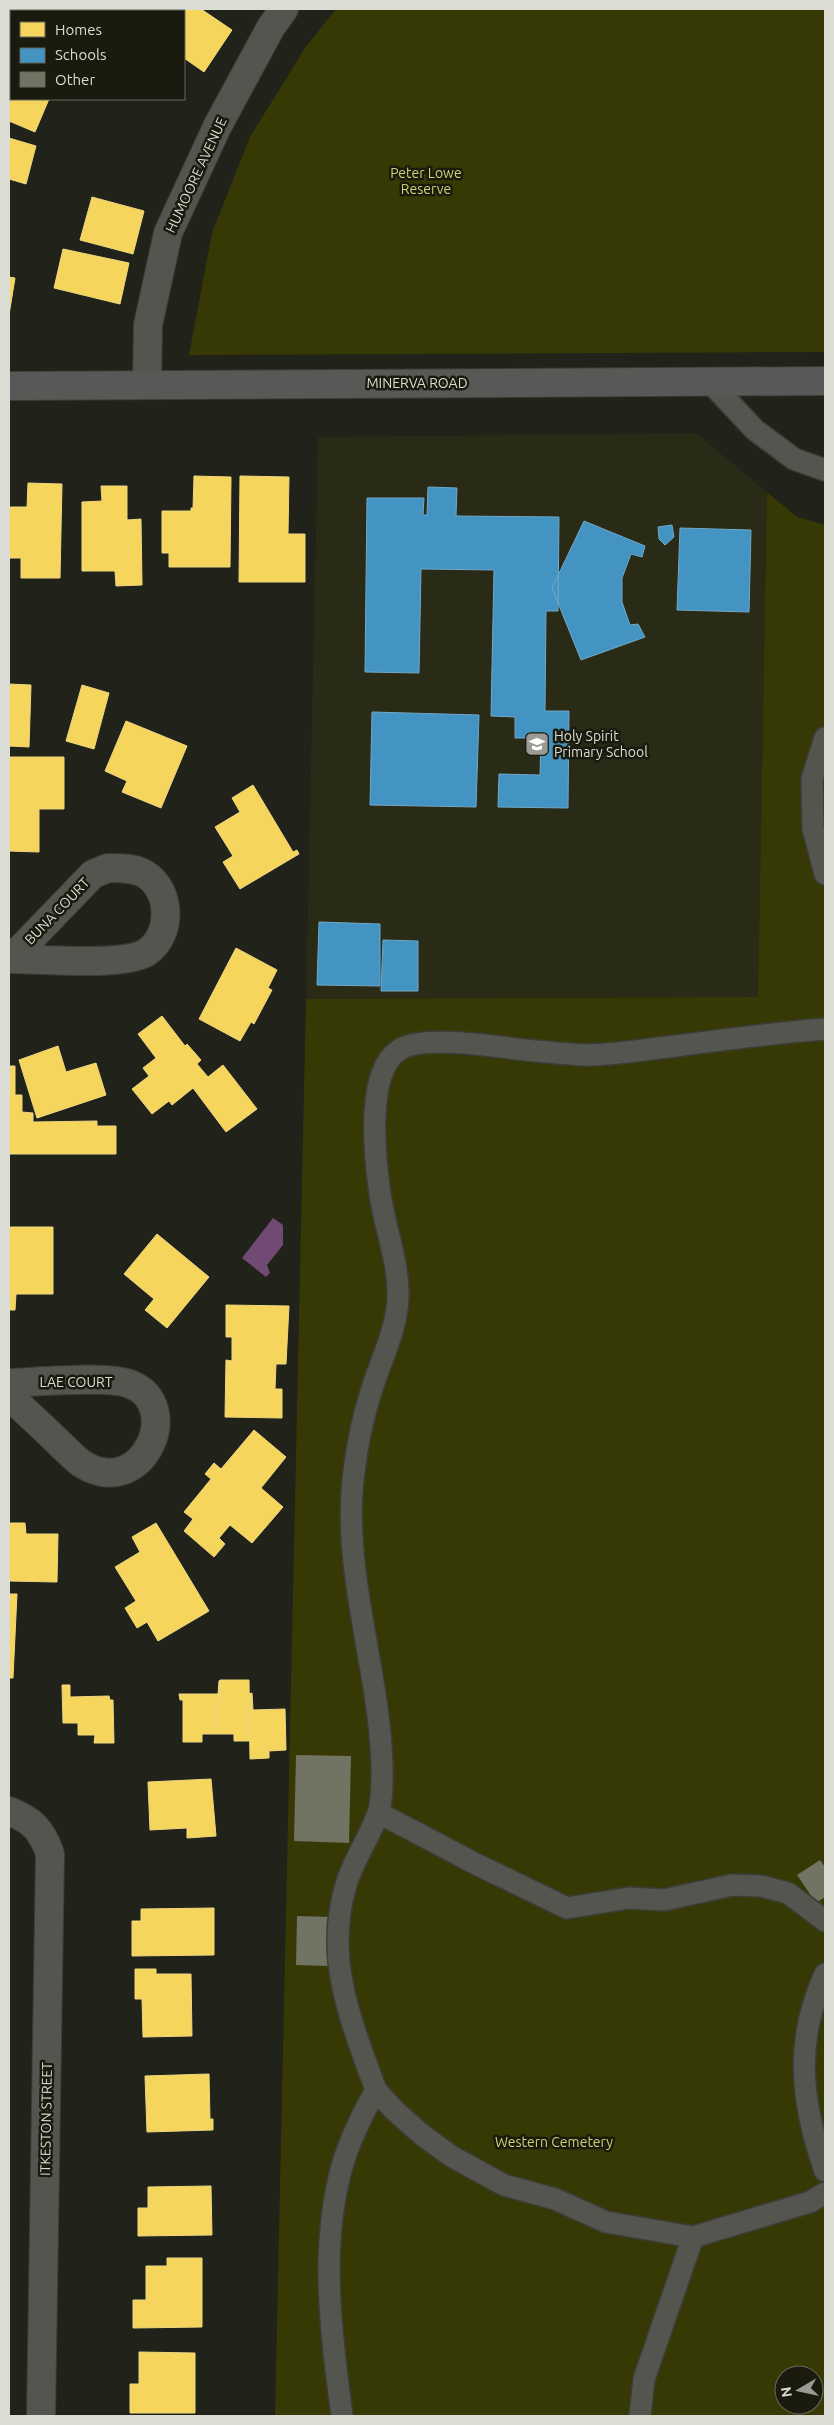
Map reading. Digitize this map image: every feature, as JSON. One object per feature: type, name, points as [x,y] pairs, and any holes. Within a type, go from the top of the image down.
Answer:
[{"type":"street","name":"HUMOORE AVENUE","points":[[146,385],[148,326],[168,233],[218,127],[271,27],[284,9]]},
{"type":"street","name":"MINERVA ROAD","points":[[9,386],[825,381]]},
{"type":"street","name":"BUNA COURT","points":[[108,868],[126,868],[146,874],[158,887],[165,900],[166,921],[161,938],[147,952],[128,960],[10,959],[93,874],[100,871],[108,868]]},
{"type":"street","name":"LAE COURT","points":[[9,1383],[108,1380],[130,1384],[146,1396],[154,1412],[156,1429],[150,1447],[140,1460],[118,1472],[101,1472],[83,1465],[9,1396]]},
{"type":"street","name":"ITKESTON STREET","points":[[9,1811],[37,1825],[45,1838],[50,1854],[41,2416]]},
{"type":"lane","points":[[709,381],[755,430],[794,459],[825,470]]},
{"type":"lane","points":[[825,738],[812,779],[812,828],[825,874]]},
{"type":"lane","points":[[825,1030],[587,1055],[442,1042],[411,1044],[399,1050],[388,1060],[379,1083],[375,1139],[380,1194],[397,1269],[398,1300],[393,1328],[376,1376],[360,1432],[353,1485],[355,1572],[370,1654],[378,1715],[382,1767],[379,1813],[346,1884],[340,1914],[338,1944],[340,1977],[346,2008],[376,2090],[394,2110],[451,2156],[504,2185],[555,2199],[606,2222],[694,2237],[810,2202],[825,2193]]},
{"type":"lane","points":[[379,1813],[476,1864],[567,1908],[629,1898],[664,1900],[732,1885],[761,1886],[788,1893],[825,1921]]},
{"type":"lane","points":[[825,1974],[813,2000],[805,2043],[805,2088],[814,2139],[825,2171]]},
{"type":"lane","points":[[342,2416],[334,2352],[329,2284],[333,2218],[343,2163],[358,2122],[376,2090]]},
{"type":"lane","points":[[640,2416],[644,2379],[694,2237]]},
{"type":"shaded area","name":"Holy Spirit Primary School","points":[[696,433],[767,492],[758,997],[306,999],[318,437]]},
{"type":"shaded area","points":[[273,1218],[283,1225],[283,1245],[267,1265],[270,1273],[266,1277],[242,1258]]},
{"type":"green space","name":"Peter Lowe Reserve","points":[[336,9],[825,9],[825,352],[189,355],[212,233],[250,137],[305,48]]},
{"type":"green space","name":"Western Cemetery","points":[[767,492],[797,517],[825,525],[825,2416],[275,2416],[306,999],[758,997]]},
{"type":"building: Homes","points":[[32,9],[95,10],[34,10]]},
{"type":"building: Homes","points":[[201,9],[232,30],[204,72],[185,59],[185,10],[179,10]]},
{"type":"building: Homes","points":[[9,30],[10,100],[49,100],[35,132],[9,121]]},
{"type":"building: Homes","points":[[9,138],[36,146],[26,184],[9,179]]},
{"type":"building: Homes","points":[[92,197],[144,211],[133,254],[80,240]]},
{"type":"building: Homes","points":[[63,249],[129,263],[120,304],[54,288]]},
{"type":"building: Homes","points":[[9,277],[15,278],[9,315]]},
{"type":"building: Homes","points":[[194,476],[231,477],[230,567],[169,567],[169,553],[162,553],[162,511],[191,511],[191,508],[193,508]]},
{"type":"building: Homes","points":[[240,476],[289,477],[288,534],[305,534],[305,582],[239,582]]},
{"type":"building: Homes","points":[[28,483],[62,484],[60,578],[21,578],[21,558],[9,558],[9,507],[27,507]]},
{"type":"building: Homes","points":[[101,486],[127,486],[127,520],[141,519],[142,585],[116,586],[115,571],[82,571],[82,502],[102,501]]},
{"type":"building: Homes","points":[[9,684],[31,685],[29,747],[9,746]]},
{"type":"building: Homes","points":[[82,685],[109,693],[94,749],[66,741]]},
{"type":"building: Homes","points":[[126,721],[187,746],[161,808],[122,792],[127,781],[105,771]]},
{"type":"building: Homes","points":[[9,757],[64,757],[64,809],[39,809],[39,852],[9,851]]},
{"type":"building: Homes","points":[[253,785],[293,852],[297,850],[299,854],[240,889],[223,862],[233,856],[215,827],[240,812],[232,798]]},
{"type":"building: Homes","points":[[236,948],[277,970],[268,988],[272,990],[254,1024],[251,1022],[240,1041],[199,1019]]},
{"type":"building: Homes","points":[[162,1016],[185,1046],[187,1044],[201,1060],[197,1064],[208,1077],[223,1065],[257,1109],[226,1132],[193,1088],[172,1105],[169,1101],[152,1114],[132,1089],[149,1076],[143,1068],[156,1058],[138,1034]]},
{"type":"building: Homes","points":[[58,1046],[66,1072],[96,1063],[106,1095],[37,1118],[19,1060]]},
{"type":"building: Homes","points":[[9,1066],[15,1066],[15,1095],[22,1095],[22,1112],[33,1113],[33,1122],[97,1121],[97,1126],[116,1126],[116,1154],[9,1154]]},
{"type":"building: Homes","points":[[9,1227],[53,1227],[53,1294],[16,1294],[15,1310],[9,1310]]},
{"type":"building: Homes","points":[[157,1234],[209,1277],[167,1328],[145,1310],[154,1299],[124,1274]]},
{"type":"building: Homes","points":[[226,1305],[289,1306],[286,1364],[276,1364],[275,1389],[282,1389],[282,1418],[225,1417],[226,1360],[232,1361],[232,1337],[226,1337]]},
{"type":"building: Homes","points":[[254,1430],[286,1457],[261,1488],[283,1507],[252,1543],[230,1525],[219,1538],[225,1544],[214,1557],[184,1531],[193,1519],[184,1512],[211,1479],[205,1474],[214,1463],[221,1469]]},
{"type":"building: Homes","points":[[9,1523],[25,1523],[26,1534],[58,1534],[57,1582],[9,1581]]},
{"type":"building: Homes","points":[[156,1523],[209,1611],[158,1641],[147,1622],[137,1628],[125,1608],[136,1601],[115,1567],[140,1552],[132,1537]]},
{"type":"building: Homes","points":[[9,1594],[17,1594],[13,1678],[9,1678]]},
{"type":"building: Homes","points":[[220,1680],[249,1680],[250,1741],[234,1741],[234,1734],[218,1734],[218,1699],[221,1699]]},
{"type":"building: Homes","points":[[220,1680],[221,1699],[218,1699],[218,1734],[202,1734],[202,1742],[183,1742],[183,1700],[180,1700],[179,1694],[218,1694]]},
{"type":"building: Homes","points":[[62,1685],[70,1685],[70,1697],[109,1696],[110,1700],[113,1700],[114,1743],[94,1743],[95,1735],[78,1735],[78,1723],[63,1723]]},
{"type":"building: Homes","points":[[252,1693],[253,1710],[285,1709],[286,1750],[269,1751],[269,1758],[250,1759],[249,1694]]},
{"type":"building: Homes","points":[[211,1779],[216,1836],[187,1838],[187,1828],[150,1830],[148,1782]]},
{"type":"building: Homes","points":[[214,1908],[214,1955],[132,1956],[132,1921],[141,1921],[141,1909]]},
{"type":"building: Homes","points":[[135,1969],[156,1969],[156,1974],[191,1974],[192,2036],[143,2037],[142,1999],[135,1999]]},
{"type":"building: Homes","points":[[209,2074],[210,2119],[213,2119],[213,2130],[147,2132],[145,2076]]},
{"type":"building: Homes","points":[[211,2186],[212,2235],[138,2236],[138,2208],[148,2208],[148,2187]]},
{"type":"building: Homes","points":[[167,2258],[202,2258],[202,2327],[133,2328],[133,2300],[146,2300],[146,2266],[167,2266]]},
{"type":"building: Homes","points":[[139,2352],[195,2353],[195,2413],[130,2413],[130,2384],[139,2384]]},
{"type":"building: Schools","points":[[428,487],[457,488],[456,516],[559,517],[558,611],[546,611],[545,711],[569,711],[568,808],[498,807],[499,774],[540,775],[541,738],[515,738],[515,717],[491,716],[494,570],[421,569],[419,673],[365,672],[367,498],[424,498],[423,515],[427,515]]},
{"type":"building: Schools","points":[[584,521],[645,546],[642,557],[631,554],[622,578],[622,602],[630,625],[638,624],[645,637],[581,660],[552,588]]},
{"type":"building: Schools","points":[[672,525],[674,537],[665,545],[659,539],[658,527]]},
{"type":"building: Schools","points":[[680,528],[751,530],[749,612],[677,610]]},
{"type":"building: Schools","points":[[372,712],[479,715],[476,807],[370,805]]},
{"type":"building: Schools","points":[[319,922],[380,924],[380,986],[317,985]]},
{"type":"building: Schools","points":[[383,940],[418,941],[418,991],[381,991]]},
{"type":"building: Other","points":[[296,1755],[351,1756],[349,1843],[294,1841]]},
{"type":"building: Other","points":[[820,1860],[825,1867],[825,1897],[816,1903],[797,1875]]},
{"type":"building: Other","points":[[297,1916],[331,1917],[329,1966],[296,1965]]},
{"type":"place","name":"Holy Spirit Primary School","points":[[537,744]]}]
